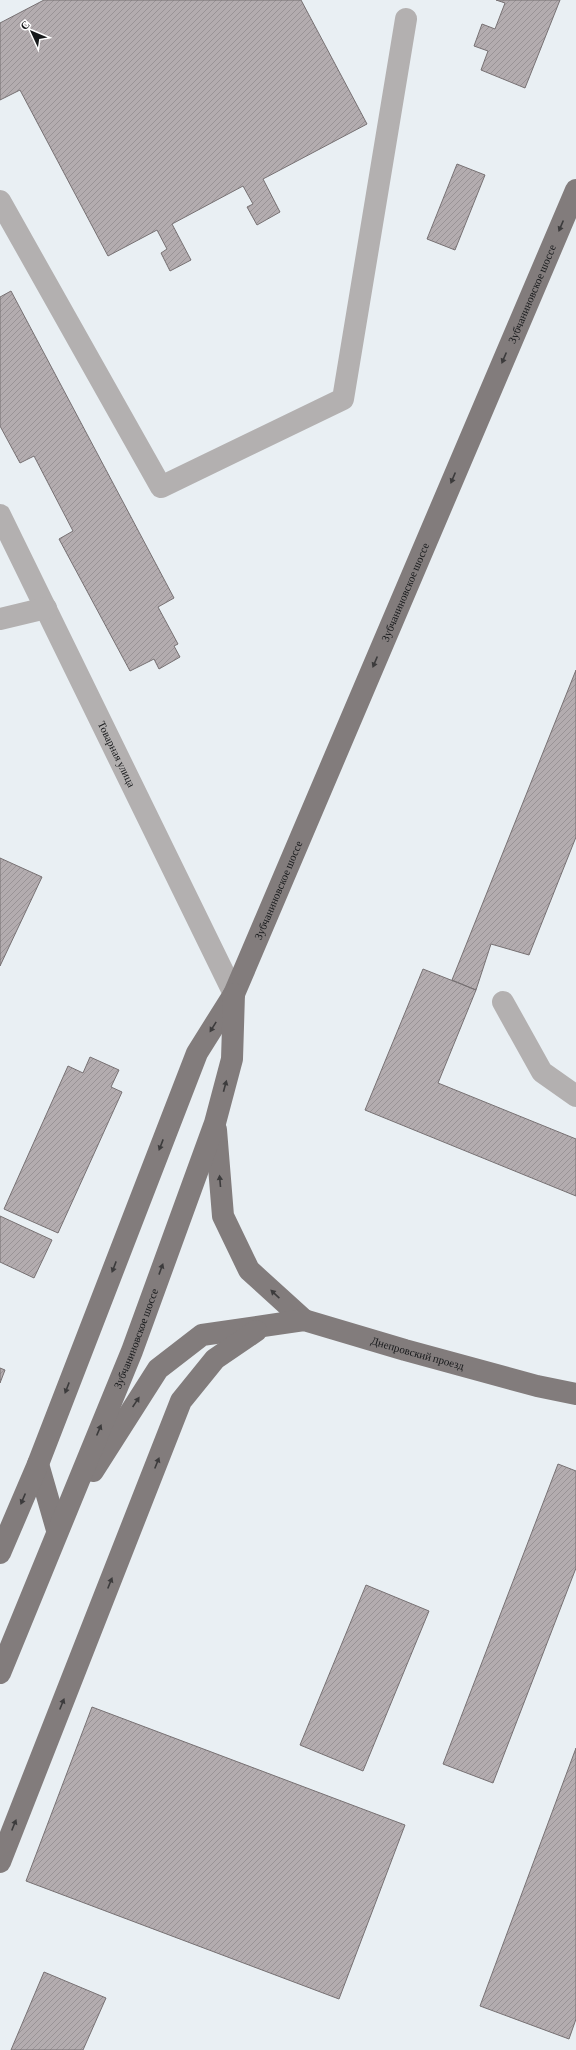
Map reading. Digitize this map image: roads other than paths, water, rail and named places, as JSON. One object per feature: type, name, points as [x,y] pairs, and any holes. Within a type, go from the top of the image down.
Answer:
[{"type":"main road","name":"Зубчаниновское шоссе","points":[[0,1553],[38,1464],[197,1053],[234,994],[576,190]]},
{"type":"main road","name":"Зубчаниновское шоссе","points":[[0,1673],[57,1530],[132,1351],[215,1123],[232,1059],[234,994]]},
{"type":"main road","points":[[215,1123],[223,1216],[249,1270],[304,1320]]},
{"type":"main road","name":"Днепровский проезд","points":[[57,1530],[130,1410],[158,1369],[202,1335],[260,1328],[304,1320],[419,1354],[537,1386],[576,1394]]},
{"type":"main road","points":[[0,1862],[182,1401],[215,1359],[260,1328]]},
{"type":"main road","points":[[38,1464],[57,1530]]},
{"type":"street","points":[[0,201],[161,487],[344,399],[406,19]]},
{"type":"street","name":"Товарная улица","points":[[0,515],[234,994]]},
{"type":"street","points":[[0,619],[46,608]]},
{"type":"street","points":[[503,1002],[542,1072],[576,1096]]}]
